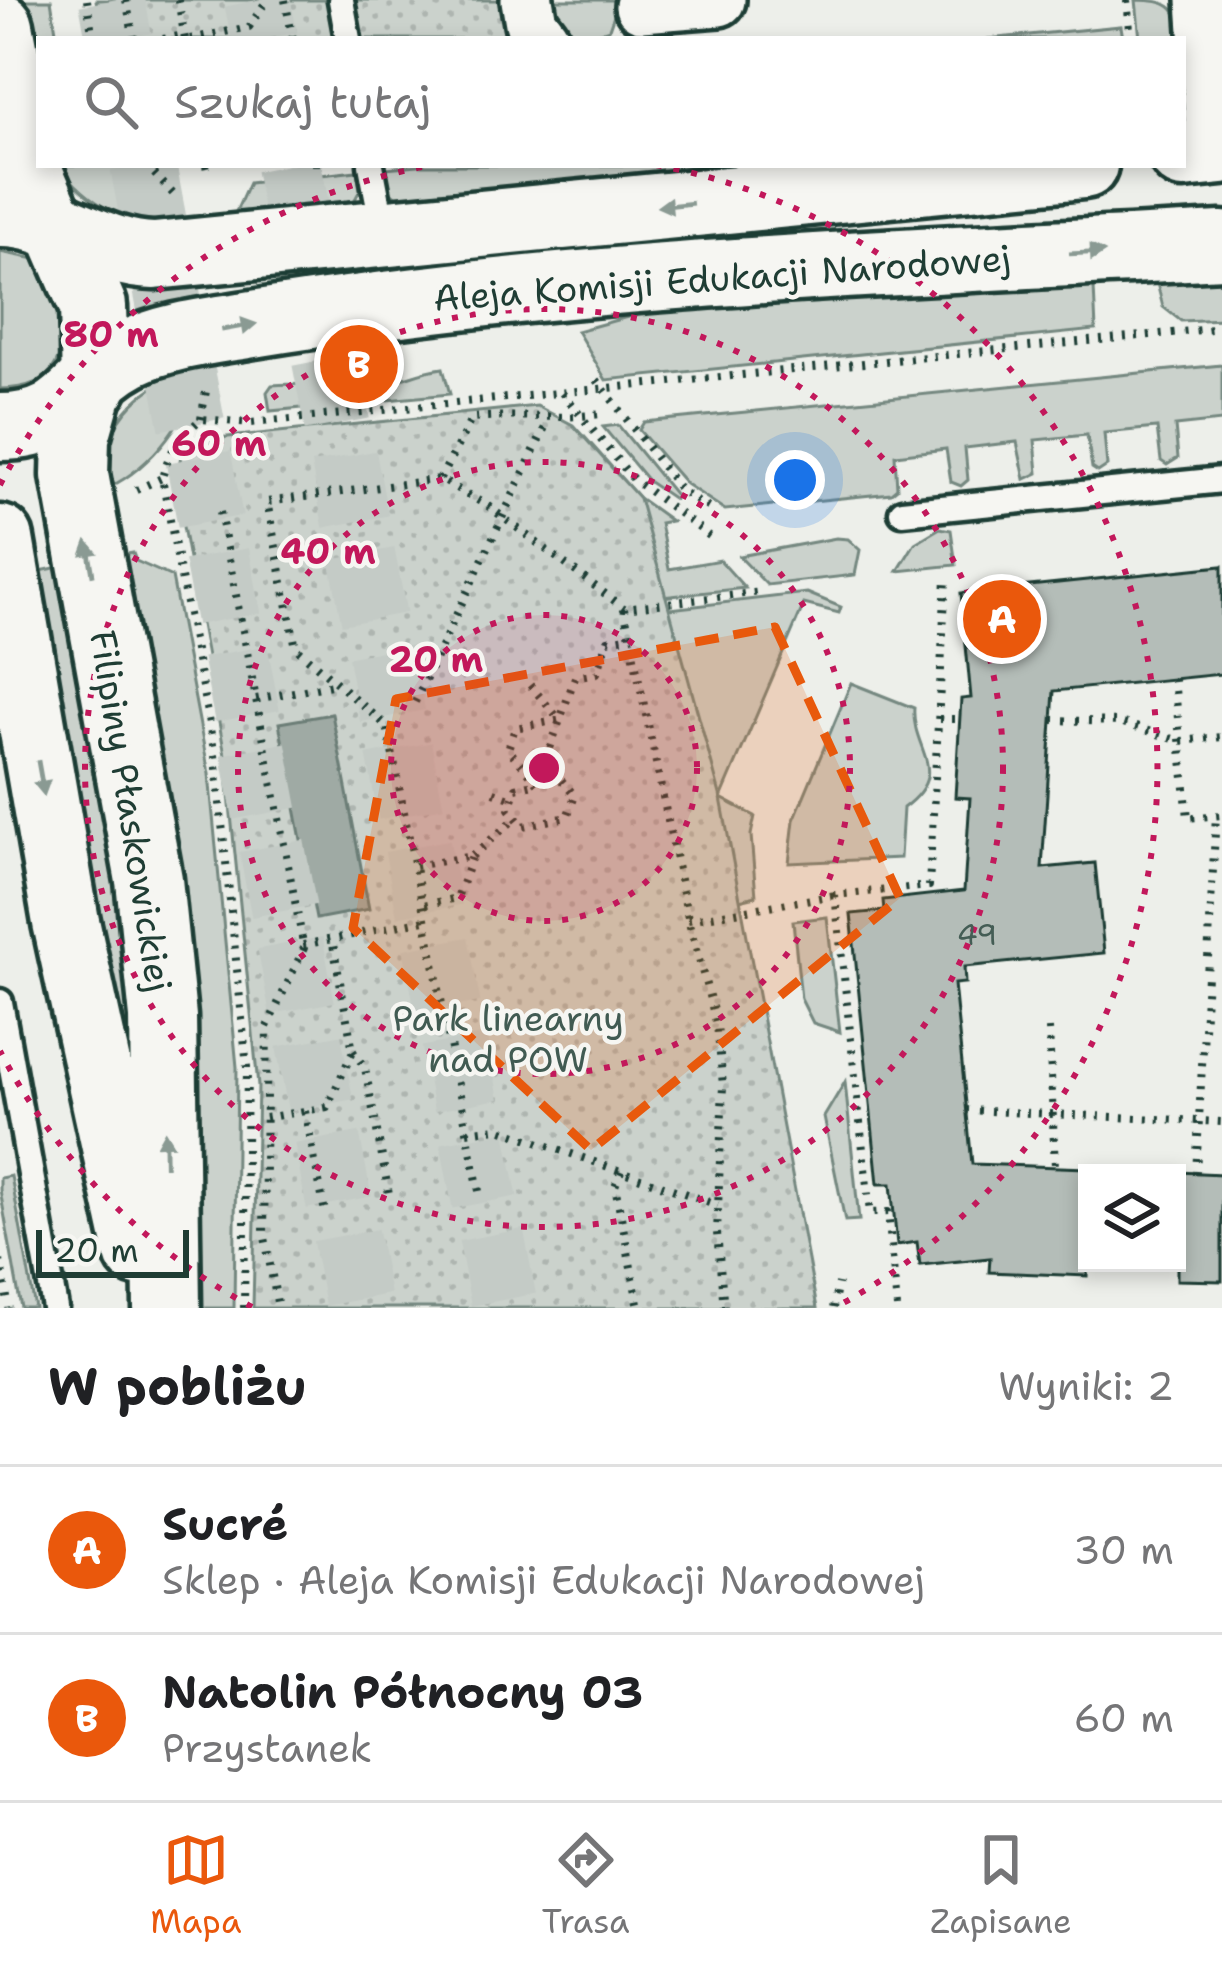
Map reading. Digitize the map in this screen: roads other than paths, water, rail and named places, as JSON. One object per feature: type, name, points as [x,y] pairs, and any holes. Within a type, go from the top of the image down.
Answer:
[{"type":"main road","points":[[0,26],[36,220]]},
{"type":"main road","name":"Aleja Komisji Edukacji Narodowej","points":[[36,220],[96,246],[134,256],[1053,168]]},
{"type":"main road","name":"Filipiny Płaskowickiej","points":[[36,220],[93,306],[92,387],[76,437],[74,476],[149,880],[163,1017],[167,1308]]},
{"type":"main road","name":"Aleja Komisji Edukacji Narodowej","points":[[0,427],[40,423],[92,387],[115,363],[154,344],[363,306],[697,272],[1222,245]]},
{"type":"main road","points":[[0,539],[65,922],[151,1308]]},
{"type":"street","points":[[527,0],[531,22],[541,36]]},
{"type":"street","points":[[635,15],[718,0]]},
{"type":"street","points":[[1203,0],[1206,153]]},
{"type":"lane","points":[[341,0],[347,36]]},
{"type":"lane","points":[[372,168],[384,233]]},
{"type":"lane","points":[[902,512],[1222,480]]},
{"type":"lane","points":[[0,1002],[55,1308]]},
{"type":"tunnel","points":[[112,0],[118,36]]},
{"type":"tunnel","points":[[257,0],[264,36]]},
{"type":"tunnel","points":[[144,168],[359,1308]]},
{"type":"tunnel","points":[[289,168],[505,1308]]},
{"type":"place","name":"Natolin Północny 03","points":[[359,364]]},
{"type":"place","name":"Sucré","points":[[1002,619]]},
{"type":"park label","name":"Park linearny nad POW","points":[[508,1038]]}]
